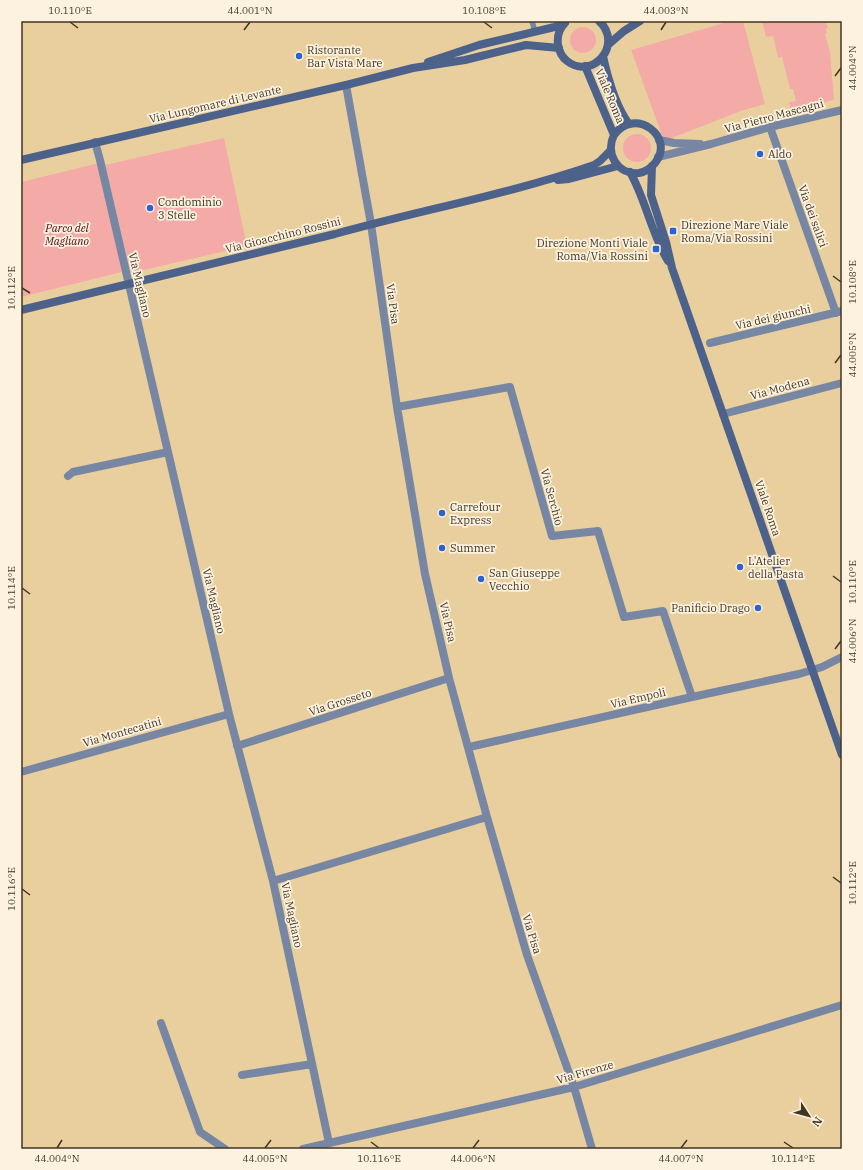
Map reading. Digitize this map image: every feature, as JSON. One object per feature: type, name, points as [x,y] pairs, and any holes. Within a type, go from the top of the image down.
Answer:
[{"type":"main road","points":[[565,23],[559,32],[558,40],[562,55],[572,64],[585,66],[595,63],[603,56],[608,44],[608,36],[605,28],[599,21]]},
{"type":"main road","points":[[608,44],[624,31],[640,21]]},
{"type":"main road","name":"Via Lungomare di Levante","points":[[413,68],[471,47],[507,37],[535,32],[565,23]]},
{"type":"main road","name":"Via Lungomare di Levante","points":[[21,160],[346,85],[413,68],[465,60],[526,46],[559,48]]},
{"type":"main road","name":"Viale Roma","points":[[603,56],[620,108],[630,124]]},
{"type":"main road","name":"Viale Roma","points":[[585,66],[614,135]]},
{"type":"main road","name":"Viale Roma","points":[[611,150],[611,142],[614,135],[622,127],[630,124],[638,123],[646,125],[655,133],[659,140]]},
{"type":"main road","points":[[611,150],[612,157],[618,166],[630,172],[642,172],[652,166],[658,158],[660,147],[659,140]]},
{"type":"main road","name":"Via Gioacchino Rossini","points":[[21,310],[327,236],[549,180],[594,165],[611,150]]},
{"type":"main road","name":"Via Gioacchino Rossini","points":[[549,180],[569,179],[618,166]]},
{"type":"main road","name":"Viale Roma","points":[[652,166],[651,195],[666,242],[672,268],[842,755]]},
{"type":"main road","name":"Viale Roma","points":[[630,172],[640,191],[660,247],[672,268]]},
{"type":"street","name":"Via Pisa","points":[[346,85],[371,224],[397,407],[425,574],[449,678],[527,955],[574,1087],[592,1149]]},
{"type":"street","name":"Via Pietro Mascagni","points":[[658,158],[770,127],[842,110]]},
{"type":"street","name":"Via dei salici","points":[[770,127],[839,312]]},
{"type":"street","name":"Via Pietro Mascagni","points":[[659,140],[677,143],[711,144]]},
{"type":"street","name":"Via Magliano","points":[[95,142],[229,714],[273,882],[329,1143]]},
{"type":"street","name":"Via dei giunchi","points":[[710,343],[839,312]]},
{"type":"street","name":"Via Modena","points":[[723,414],[842,383]]},
{"type":"street","name":"Via Serchio","points":[[397,407],[510,387],[552,536],[598,531],[624,617],[663,611],[692,697]]},
{"type":"street","points":[[68,476],[73,472],[168,452]]},
{"type":"street","name":"Via Empoli","points":[[468,747],[812,670],[842,656]]},
{"type":"street","name":"Via Grosseto","points":[[237,746],[449,678]]},
{"type":"street","name":"Via Montecatini","points":[[21,772],[229,714]]},
{"type":"street","points":[[273,882],[487,817]]},
{"type":"street","name":"Via Firenze","points":[[329,1143],[574,1087],[842,1006]]},
{"type":"street","points":[[161,1023],[200,1132],[225,1149]]},
{"type":"street","points":[[242,1075],[312,1064]]},
{"type":"street","points":[[303,1149],[329,1143]]},
{"type":"lane","points":[[532,21],[535,32]]},
{"type":"green space","points":[[731,21],[743,21],[765,104],[741,111],[664,141],[631,50]]},
{"type":"green space","points":[[762,21],[828,21],[828,23],[826,23],[828,28],[826,29],[827,33],[825,34],[830,52],[834,100],[791,110],[789,102],[796,101],[793,89],[790,89],[782,57],[778,58],[773,36],[766,37]]},
{"type":"green space","points":[[583,27],[592,31],[596,40],[592,49],[583,53],[574,49],[570,40],[574,31]]},
{"type":"green space","points":[[637,134],[647,138],[651,148],[647,158],[637,162],[627,158],[623,148],[627,138]]},
{"type":"green space","points":[[224,138],[247,246],[131,273],[105,165]]},
{"type":"green space","name":"Parco del Magliano","points":[[99,163],[122,272],[21,297],[21,182]]},
{"type":"place","name":"Ristorante Bar Vista Mare","points":[[299,56]]},
{"type":"place","name":"Aldo","points":[[760,154]]},
{"type":"place","name":"Condominio 3 Stelle","points":[[150,208]]},
{"type":"place","name":"Direzione Mare Viale Roma/Via Rossini","points":[[673,231]]},
{"type":"place","name":"Direzione Monti Viale Roma/Via Rossini","points":[[656,249]]},
{"type":"place","name":"Carrefour Express","points":[[442,513]]},
{"type":"place","name":"Summer","points":[[442,548]]},
{"type":"place","name":"L'Atelier della Pasta","points":[[740,567]]},
{"type":"place","name":"San Giuseppe Vecchio","points":[[481,579]]},
{"type":"place","name":"Panificio Drago","points":[[758,608]]}]
